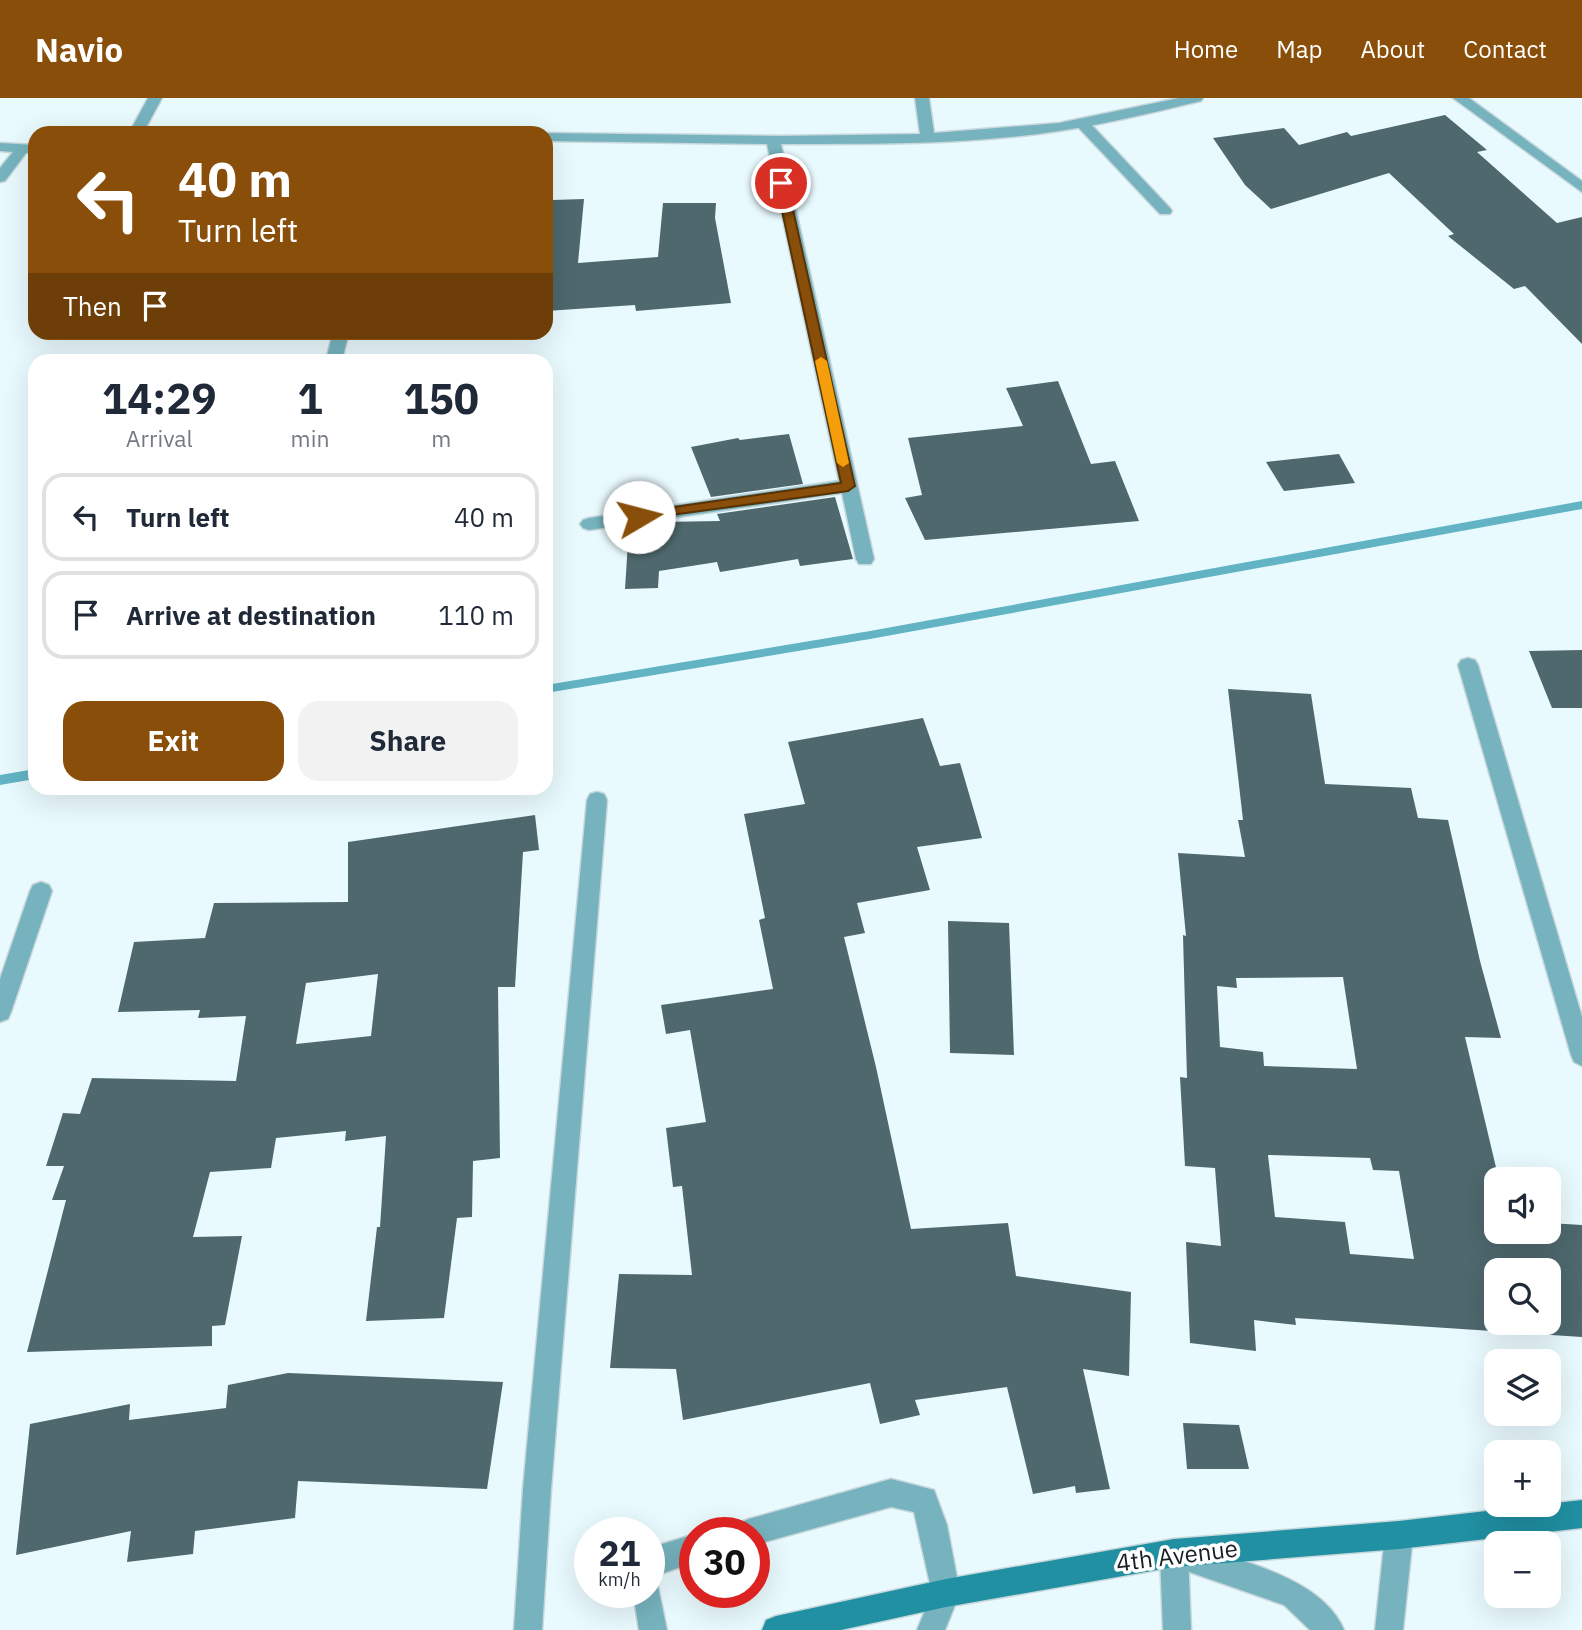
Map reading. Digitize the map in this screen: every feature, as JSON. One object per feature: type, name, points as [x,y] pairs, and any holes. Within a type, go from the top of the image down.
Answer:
[{"type":"main road","name":"4th Avenue","points":[[776,1630],[946,1593],[1174,1553],[1399,1535],[1582,1514]]},
{"type":"street","points":[[140,126],[155,98]]},
{"type":"street","points":[[922,98],[927,136]]},
{"type":"street","points":[[553,136],[773,138],[1015,132],[1083,123],[1196,98]]},
{"type":"street","points":[[1460,98],[1582,188]]},
{"type":"street","points":[[1083,123],[1165,211]]},
{"type":"street","points":[[773,138],[865,559]]},
{"type":"street","points":[[0,147],[28,149]]},
{"type":"street","points":[[0,178],[28,150]]},
{"type":"street","points":[[589,524],[848,486]]},
{"type":"street","points":[[1468,665],[1582,1055]]},
{"type":"street","points":[[528,1630],[537,1489],[597,800]]},
{"type":"street","points":[[0,1012],[41,891]]},
{"type":"street","points":[[770,1527],[891,1493],[924,1500],[933,1525],[946,1593],[931,1630]]},
{"type":"street","points":[[1389,1630],[1399,1535]]},
{"type":"street","points":[[1177,1630],[1174,1553],[1293,1594],[1330,1630]]},
{"type":"street","points":[[650,1608],[653,1630]]},
{"type":"building","points":[[1445,115],[1487,150],[1477,152],[1557,223],[1582,217],[1582,344],[1525,286],[1514,289],[1448,236],[1454,234],[1389,173],[1271,209],[1245,185],[1213,138],[1284,128],[1299,145],[1347,132],[1351,136]]},
{"type":"building","points":[[584,199],[578,263],[658,257],[663,203],[716,203],[715,218],[731,303],[636,311],[635,305],[553,311],[553,200]]},
{"type":"building","points":[[1058,381],[1091,464],[1115,461],[1139,521],[925,540],[905,498],[922,495],[908,438],[1023,426],[1006,388]]},
{"type":"building","points":[[789,434],[803,484],[711,497],[691,447],[738,438],[740,440]]},
{"type":"building","points":[[1339,454],[1355,483],[1284,491],[1266,462]]},
{"type":"building","points":[[835,497],[853,559],[800,566],[798,559],[720,572],[717,562],[659,571],[658,588],[625,589],[629,527],[661,522],[720,521],[717,514]]},
{"type":"building","points":[[1582,650],[1582,708],[1552,708],[1529,651]]},
{"type":"building","points":[[1228,689],[1311,694],[1325,784],[1411,788],[1418,818],[1448,820],[1480,961],[1501,1038],[1465,1037],[1496,1167],[1484,1167],[1484,1244],[1561,1244],[1561,1224],[1582,1225],[1582,1337],[1552,1335],[1561,1335],[1561,1258],[1484,1258],[1484,1331],[1295,1318],[1296,1325],[1254,1320],[1256,1351],[1190,1343],[1186,1242],[1221,1246],[1215,1168],[1185,1166],[1180,1077],[1187,1078],[1183,935],[1186,936],[1178,853],[1245,857],[1238,820],[1243,820]],"holes":[[[1343,977],[1357,1069],[1264,1066],[1263,1052],[1220,1047],[1217,986],[1237,988],[1236,978]],[[1268,1155],[1370,1158],[1373,1170],[1399,1171],[1414,1259],[1350,1254],[1345,1222],[1275,1217]]]},
{"type":"building","points":[[923,718],[940,766],[960,763],[982,838],[917,847],[930,890],[857,903],[865,933],[844,937],[876,1067],[911,1229],[1008,1223],[1016,1276],[1131,1292],[1129,1376],[1083,1369],[1110,1489],[1076,1493],[1075,1486],[1033,1494],[1007,1387],[915,1400],[920,1415],[880,1424],[870,1383],[683,1420],[676,1369],[610,1368],[619,1274],[692,1275],[682,1186],[673,1187],[666,1128],[706,1122],[690,1030],[666,1034],[661,1005],[773,989],[759,920],[765,918],[744,814],[805,804],[788,742]]},
{"type":"building","points":[[535,815],[539,850],[523,852],[515,987],[498,987],[500,1158],[473,1161],[472,1217],[457,1218],[444,1318],[366,1321],[377,1227],[380,1227],[386,1136],[345,1141],[346,1131],[276,1138],[271,1168],[210,1172],[193,1237],[242,1236],[225,1325],[212,1326],[212,1346],[27,1352],[66,1200],[52,1200],[64,1166],[46,1166],[63,1113],[80,1114],[92,1078],[236,1081],[246,1016],[198,1018],[200,1010],[118,1012],[134,942],[205,938],[214,903],[348,902],[348,842]],"holes":[[[378,974],[371,1036],[296,1044],[306,983]]]},
{"type":"building","points":[[948,921],[1009,923],[1014,1055],[950,1053]]},
{"type":"building","points":[[288,1373],[503,1382],[487,1489],[298,1481],[295,1518],[195,1531],[193,1554],[127,1562],[131,1531],[16,1555],[30,1424],[130,1404],[129,1420],[226,1408],[228,1385]]},
{"type":"building","points":[[1183,1423],[1239,1425],[1249,1469],[1187,1469]]},
{"type":"waterway","points":[[553,688],[870,635],[1582,505]]},
{"type":"waterway","points":[[0,780],[28,775]]},
{"type":"slow traffic","points":[[821,361],[843,463]]},
{"type":"route","points":[[639,517],[848,486],[781,183]]}]
